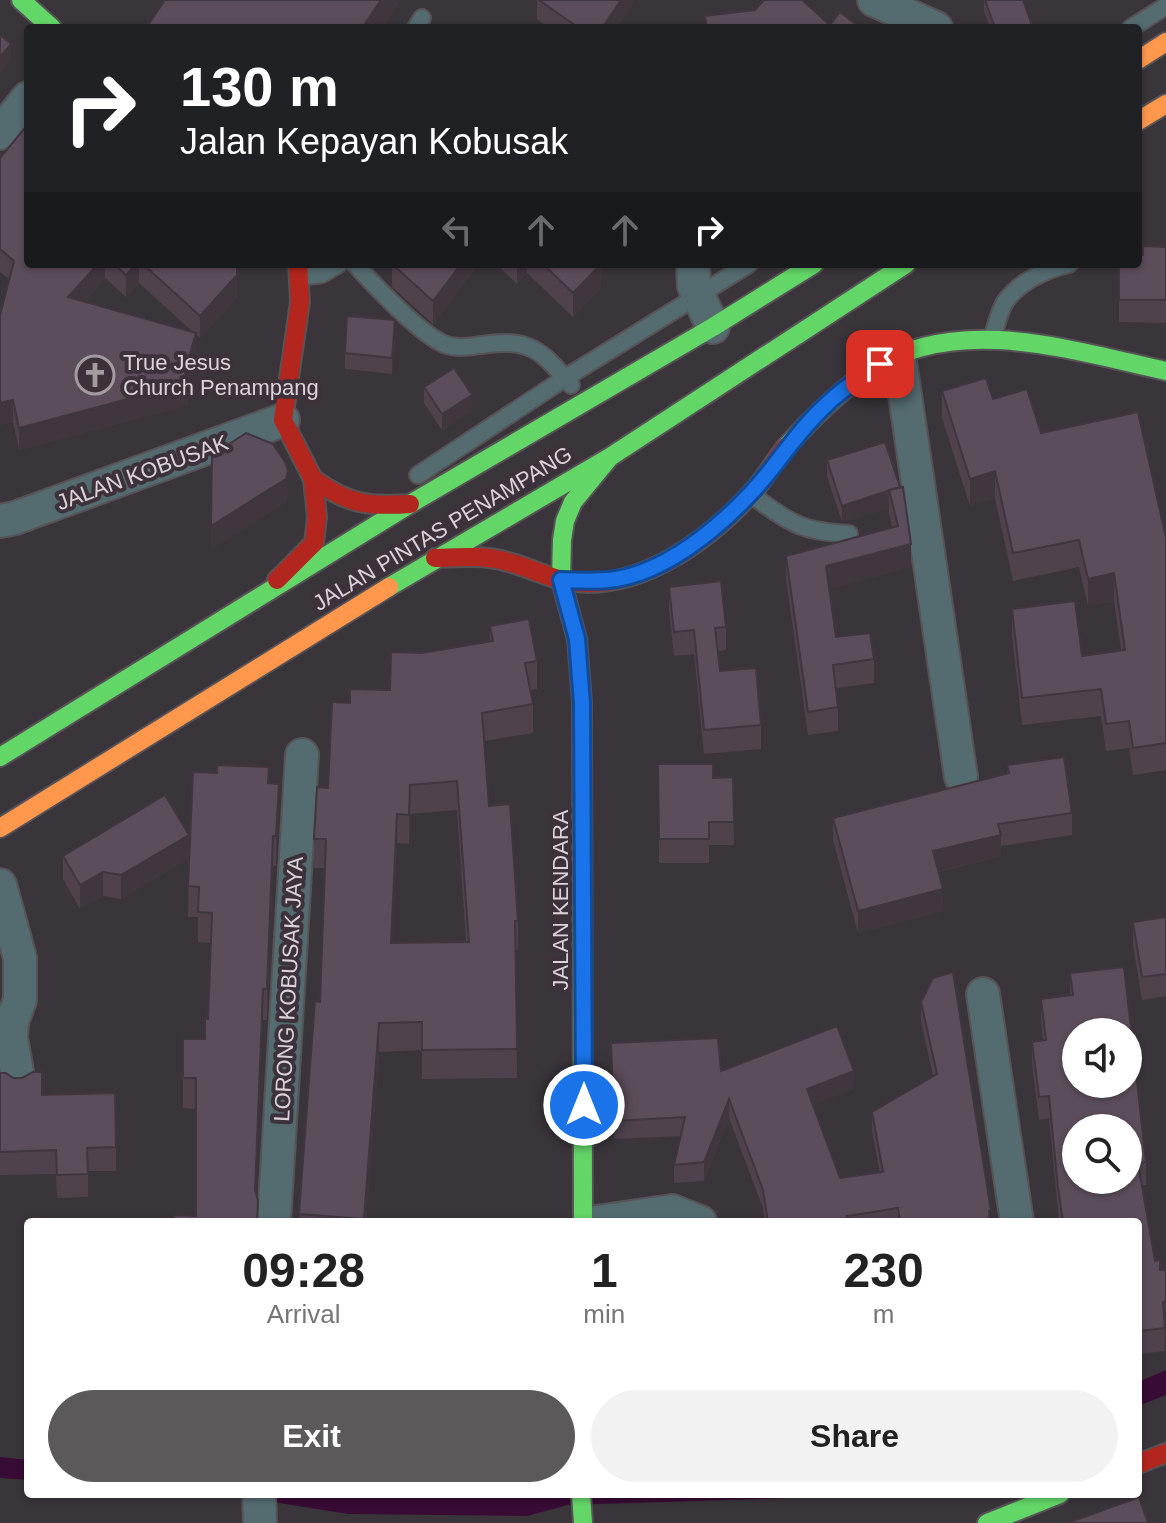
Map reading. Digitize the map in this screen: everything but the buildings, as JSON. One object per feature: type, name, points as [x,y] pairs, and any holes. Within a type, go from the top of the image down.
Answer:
[{"type":"street","points":[[21,0],[48,24]]},
{"type":"street","points":[[874,0],[927,24]]},
{"type":"street","points":[[1142,57],[1166,42]]},
{"type":"street","points":[[0,133],[24,103]]},
{"type":"street","points":[[1142,119],[1166,104]]},
{"type":"street","name":"JALAN PINTAS PENAMPANG","points":[[0,757],[410,504],[713,327],[808,268]]},
{"type":"street","name":"JALAN PINTAS PENAMPANG","points":[[0,828],[435,558],[610,457],[900,268]]},
{"type":"street","points":[[264,593],[314,543],[317,517],[313,479],[283,420],[300,302],[298,270]]},
{"type":"street","points":[[696,280],[713,327]]},
{"type":"street","points":[[435,558],[497,559],[561,580],[589,582],[642,572],[697,540],[750,494],[785,448],[853,382],[899,354],[943,342],[1017,341],[1166,371]]},
{"type":"street","points":[[899,354],[961,777]]},
{"type":"street","name":"JALAN KOBUSAK","points":[[0,521],[283,420]]},
{"type":"street","name":"JALAN KENDARA","points":[[583,1218],[582,703],[577,639],[561,580],[565,521],[573,502],[610,457]]},
{"type":"street","points":[[313,479],[341,500],[370,507],[410,504]]},
{"type":"street","name":"LORONG KOBUSAK JAYA","points":[[274,1218],[302,755]]},
{"type":"street","points":[[0,885],[20,958],[20,1000],[12,1022],[11,1038],[19,1083]]},
{"type":"street","points":[[983,994],[1016,1218]]},
{"type":"street","points":[[624,1218],[672,1211],[690,1218]]},
{"type":"street","points":[[1142,1462],[1166,1453]]},
{"type":"street","points":[[581,1498],[582,1519]]},
{"type":"street","points":[[987,1523],[1048,1498]]},
{"type":"lane","points":[[1137,24],[1166,6]]},
{"type":"lane","points":[[298,270],[322,274],[332,268]]},
{"type":"lane","points":[[359,268],[417,325],[444,344],[469,347],[521,342],[549,359],[585,401]]},
{"type":"lane","points":[[370,507],[565,378],[696,280],[736,268]]},
{"type":"lane","points":[[992,339],[1004,304],[1021,285],[1058,268]]},
{"type":"lane","points":[[750,494],[794,524],[814,532],[849,534]]},
{"type":"shaded area","points":[[1166,1370],[1166,1395],[1142,1404],[1142,1380]]},
{"type":"shaded area","points":[[0,1457],[24,1460],[24,1480],[0,1478]]},
{"type":"shaded area","points":[[248,1498],[785,1498],[568,1505],[527,1516],[348,1514]]},
{"type":"traffic: fast","points":[[21,0],[48,24]]},
{"type":"traffic: fast","points":[[0,757],[410,504],[713,327],[808,268]]},
{"type":"traffic: fast","points":[[389,587],[610,457],[900,268]]},
{"type":"traffic: fast","points":[[786,447],[826,405],[872,369],[906,352],[942,343],[979,340],[1017,342],[1093,354],[1166,371]]},
{"type":"traffic: fast","points":[[583,1218],[582,703],[577,639],[561,580],[562,540],[565,521],[573,502],[609,458]]},
{"type":"traffic: fast","points":[[581,1498],[583,1523]]},
{"type":"traffic: fast","points":[[987,1523],[1050,1498]]},
{"type":"traffic: slow","points":[[1142,57],[1166,42]]},
{"type":"traffic: slow","points":[[1142,119],[1166,104]]},
{"type":"traffic: slow","points":[[0,828],[389,587]]},
{"type":"traffic: jam","points":[[277,580],[314,543],[317,517],[313,479],[283,420],[300,302],[298,268]]},
{"type":"traffic: jam","points":[[435,558],[499,560],[567,581],[594,583],[621,579],[647,570],[696,543],[757,487],[786,447]]},
{"type":"traffic: jam","points":[[313,479],[337,494],[359,502],[410,504]]},
{"type":"traffic: jam","points":[[1142,1462],[1166,1453]]},
{"type":"place","name":"True Jesus Church Penampang","points":[[95,375]]},
{"type":"route","points":[[584,1105],[582,703],[577,639],[561,580],[589,582],[642,572],[697,540],[750,494],[807,423],[853,382],[880,364]]}]
